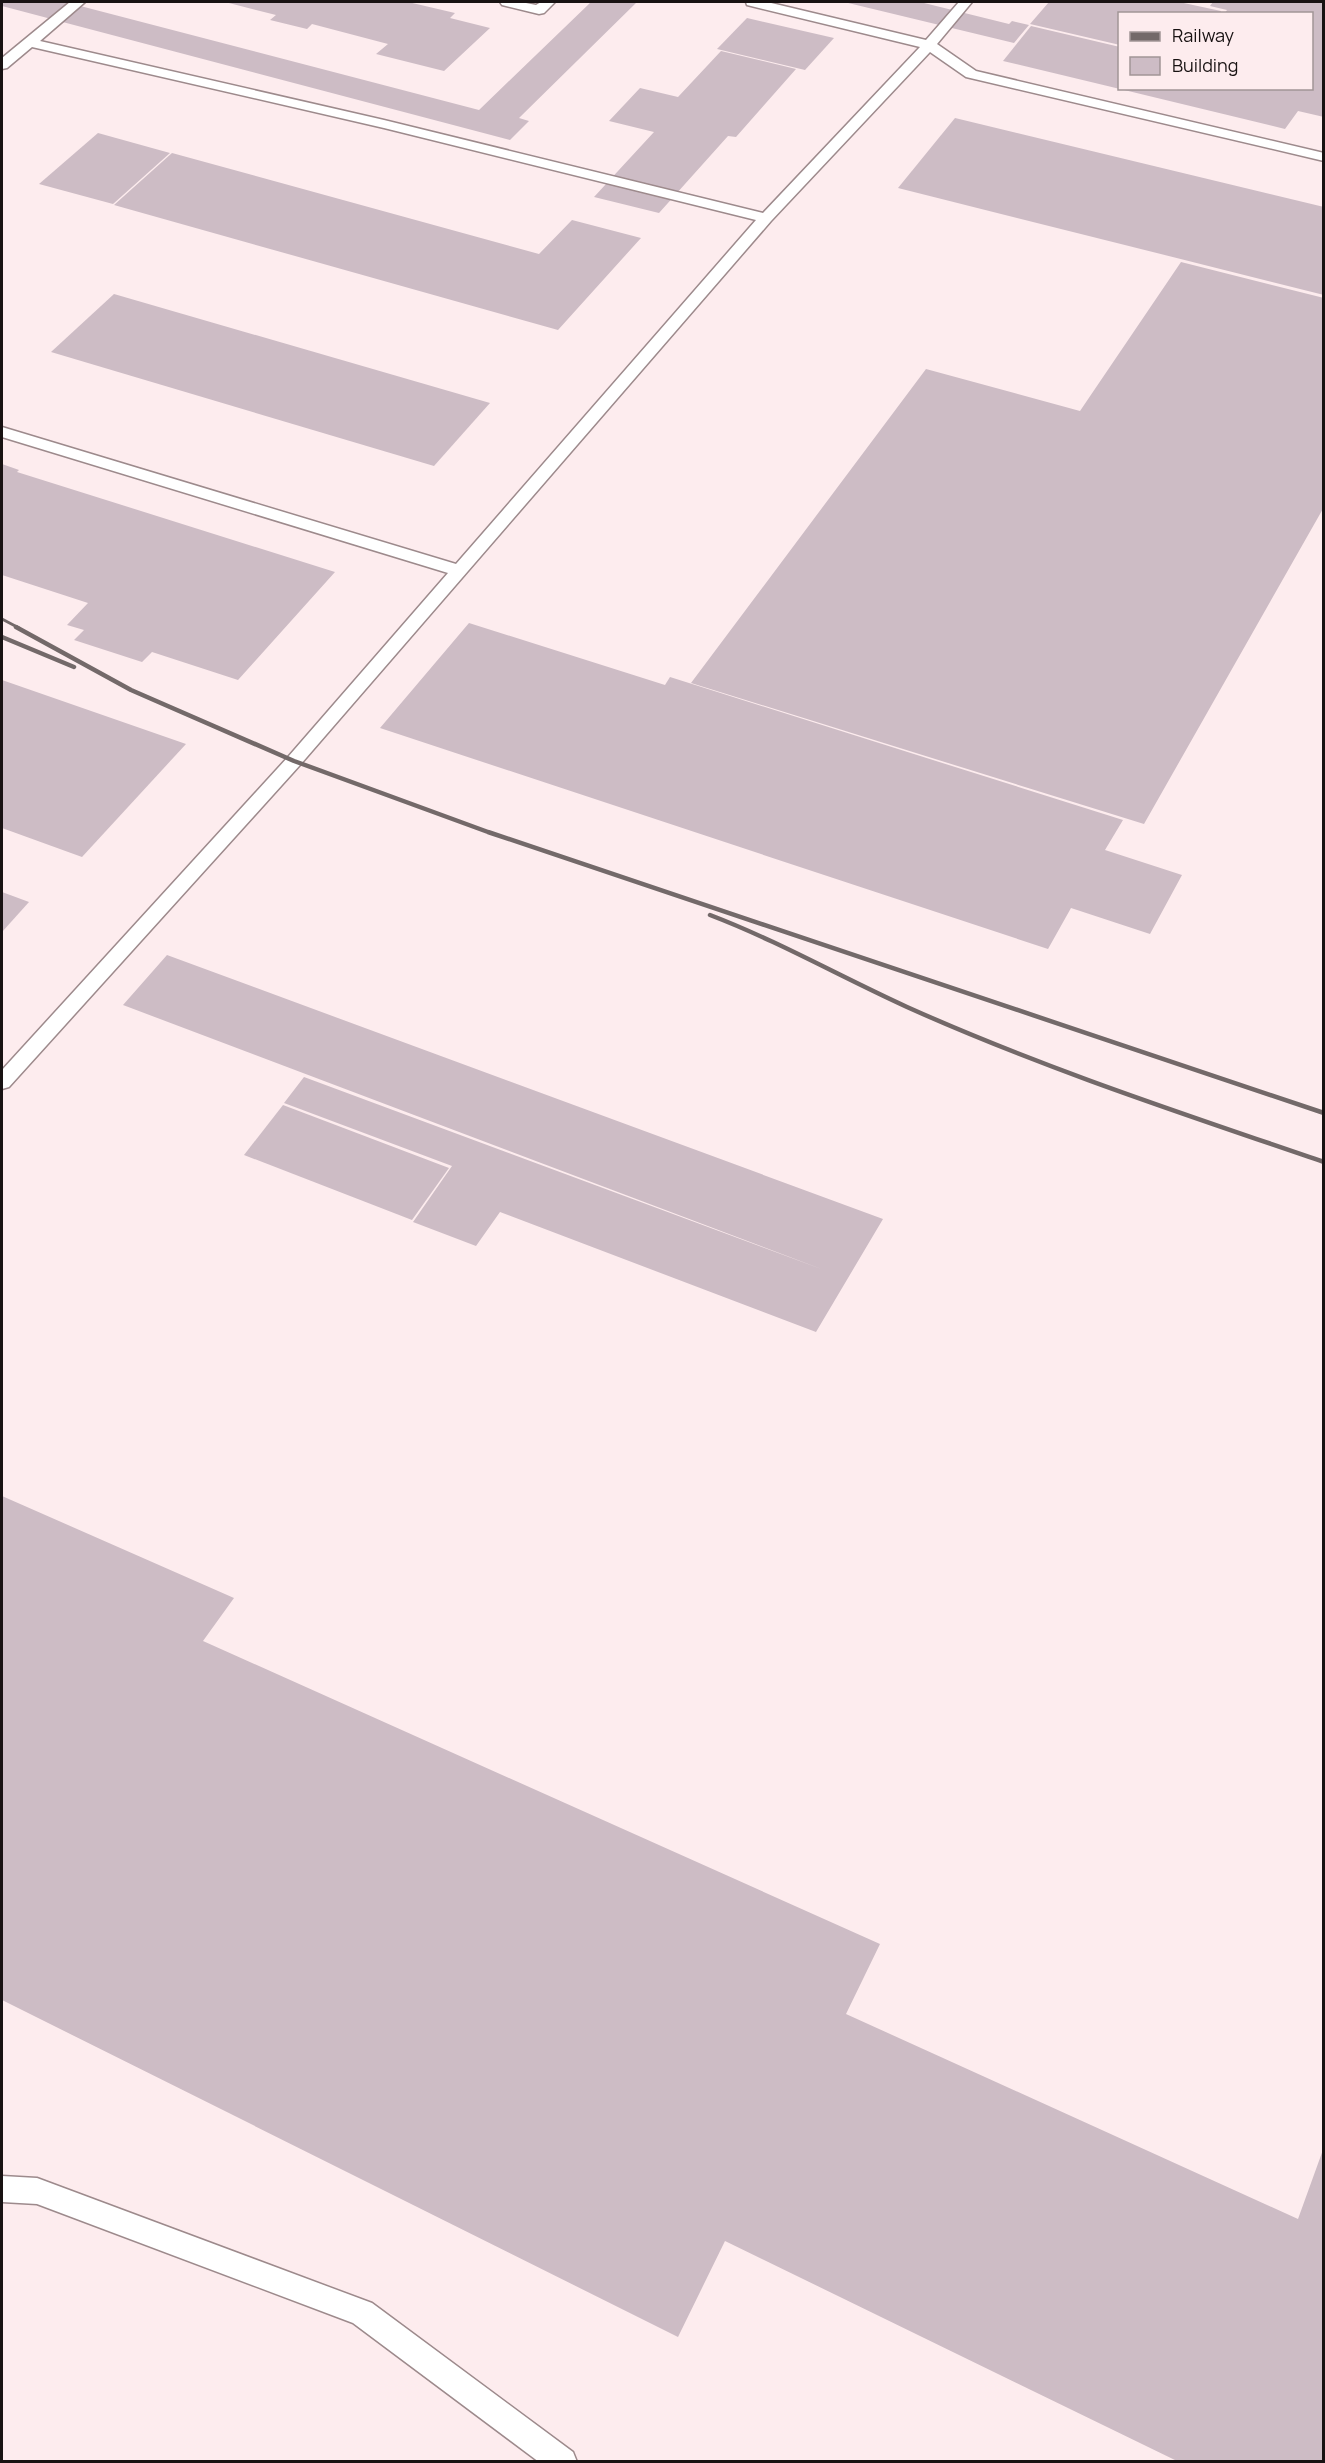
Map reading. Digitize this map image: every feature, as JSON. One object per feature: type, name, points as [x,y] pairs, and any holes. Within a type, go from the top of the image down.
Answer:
[{"type":"lane","points":[[2,65],[78,2]]},
{"type":"lane","points":[[507,2],[539,10],[548,2]]},
{"type":"lane","points":[[752,2],[929,45],[971,74],[1323,157]]},
{"type":"lane","points":[[2,1082],[294,761],[766,218],[929,45],[966,2]]},
{"type":"lane","points":[[27,42],[384,124],[766,218]]},
{"type":"lane","points":[[2,432],[458,570]]},
{"type":"lane","points":[[2,2189],[37,2191],[362,2313],[563,2462]]},
{"type":"building","points":[[2,2],[65,2],[479,110],[591,2],[637,2],[519,118],[529,121],[510,140],[2,6]]},
{"type":"building","points":[[225,2],[408,2],[455,13],[450,18],[490,28],[444,71],[376,54],[388,44],[312,24],[307,29],[270,20],[276,15]]},
{"type":"building","points":[[844,2],[920,2],[1009,24],[1012,21],[1029,25],[1014,43]]},
{"type":"building","points":[[1049,2],[1179,2],[1221,11],[1118,12],[1118,45],[1030,24]]},
{"type":"building","points":[[1213,2],[1324,2],[1324,117],[1298,111],[1285,129],[1124,90],[1313,90],[1313,12],[1226,12],[1227,10],[1210,6]]},
{"type":"building","points":[[747,18],[834,38],[805,70],[717,49]]},
{"type":"building","points":[[1031,26],[1118,47],[1118,89],[1003,61]]},
{"type":"building","points":[[721,51],[796,69],[736,137],[728,136],[659,213],[594,197],[654,132],[609,121],[640,88],[678,97]]},
{"type":"building","points":[[955,118],[1324,207],[1324,295],[898,188]]},
{"type":"building","points":[[98,133],[170,153],[113,204],[39,184]]},
{"type":"building","points":[[172,153],[539,254],[572,220],[641,238],[558,330],[114,205]]},
{"type":"building","points":[[1181,262],[1324,298],[1324,507],[1144,824],[691,683],[926,369],[1080,411]]},
{"type":"building","points":[[114,294],[490,403],[434,466],[51,352]]},
{"type":"building","points":[[2,464],[19,470],[17,472],[335,572],[238,680],[152,652],[142,662],[74,640],[84,630],[67,625],[88,603],[2,575]]},
{"type":"building","points":[[469,623],[665,685],[670,677],[1123,820],[1105,850],[1182,875],[1150,934],[1071,908],[1048,949],[380,728]]},
{"type":"building","points":[[2,680],[186,744],[82,857],[2,828]]},
{"type":"building","points":[[2,892],[29,902],[2,932]]},
{"type":"building","points":[[167,955],[883,1219],[816,1332],[500,1212],[476,1246],[413,1222],[452,1166],[284,1103],[304,1077],[824,1270],[123,1005]]},
{"type":"building","points":[[283,1105],[449,1168],[412,1220],[244,1155]]},
{"type":"building","points":[[2,1496],[234,1598],[203,1641],[880,1944],[846,2014],[1298,2219],[1324,2147],[1324,2462],[1179,2462],[725,2241],[678,2337],[2,2000]]},
{"type":"railway","points":[[2,619],[19,628]]},
{"type":"railway","points":[[16,627],[131,690],[294,761],[488,832],[1324,1113]]},
{"type":"railway","points":[[2,637],[74,667]]},
{"type":"railway","points":[[710,915],[760,936],[907,1007],[1010,1050],[1324,1162]]}]
